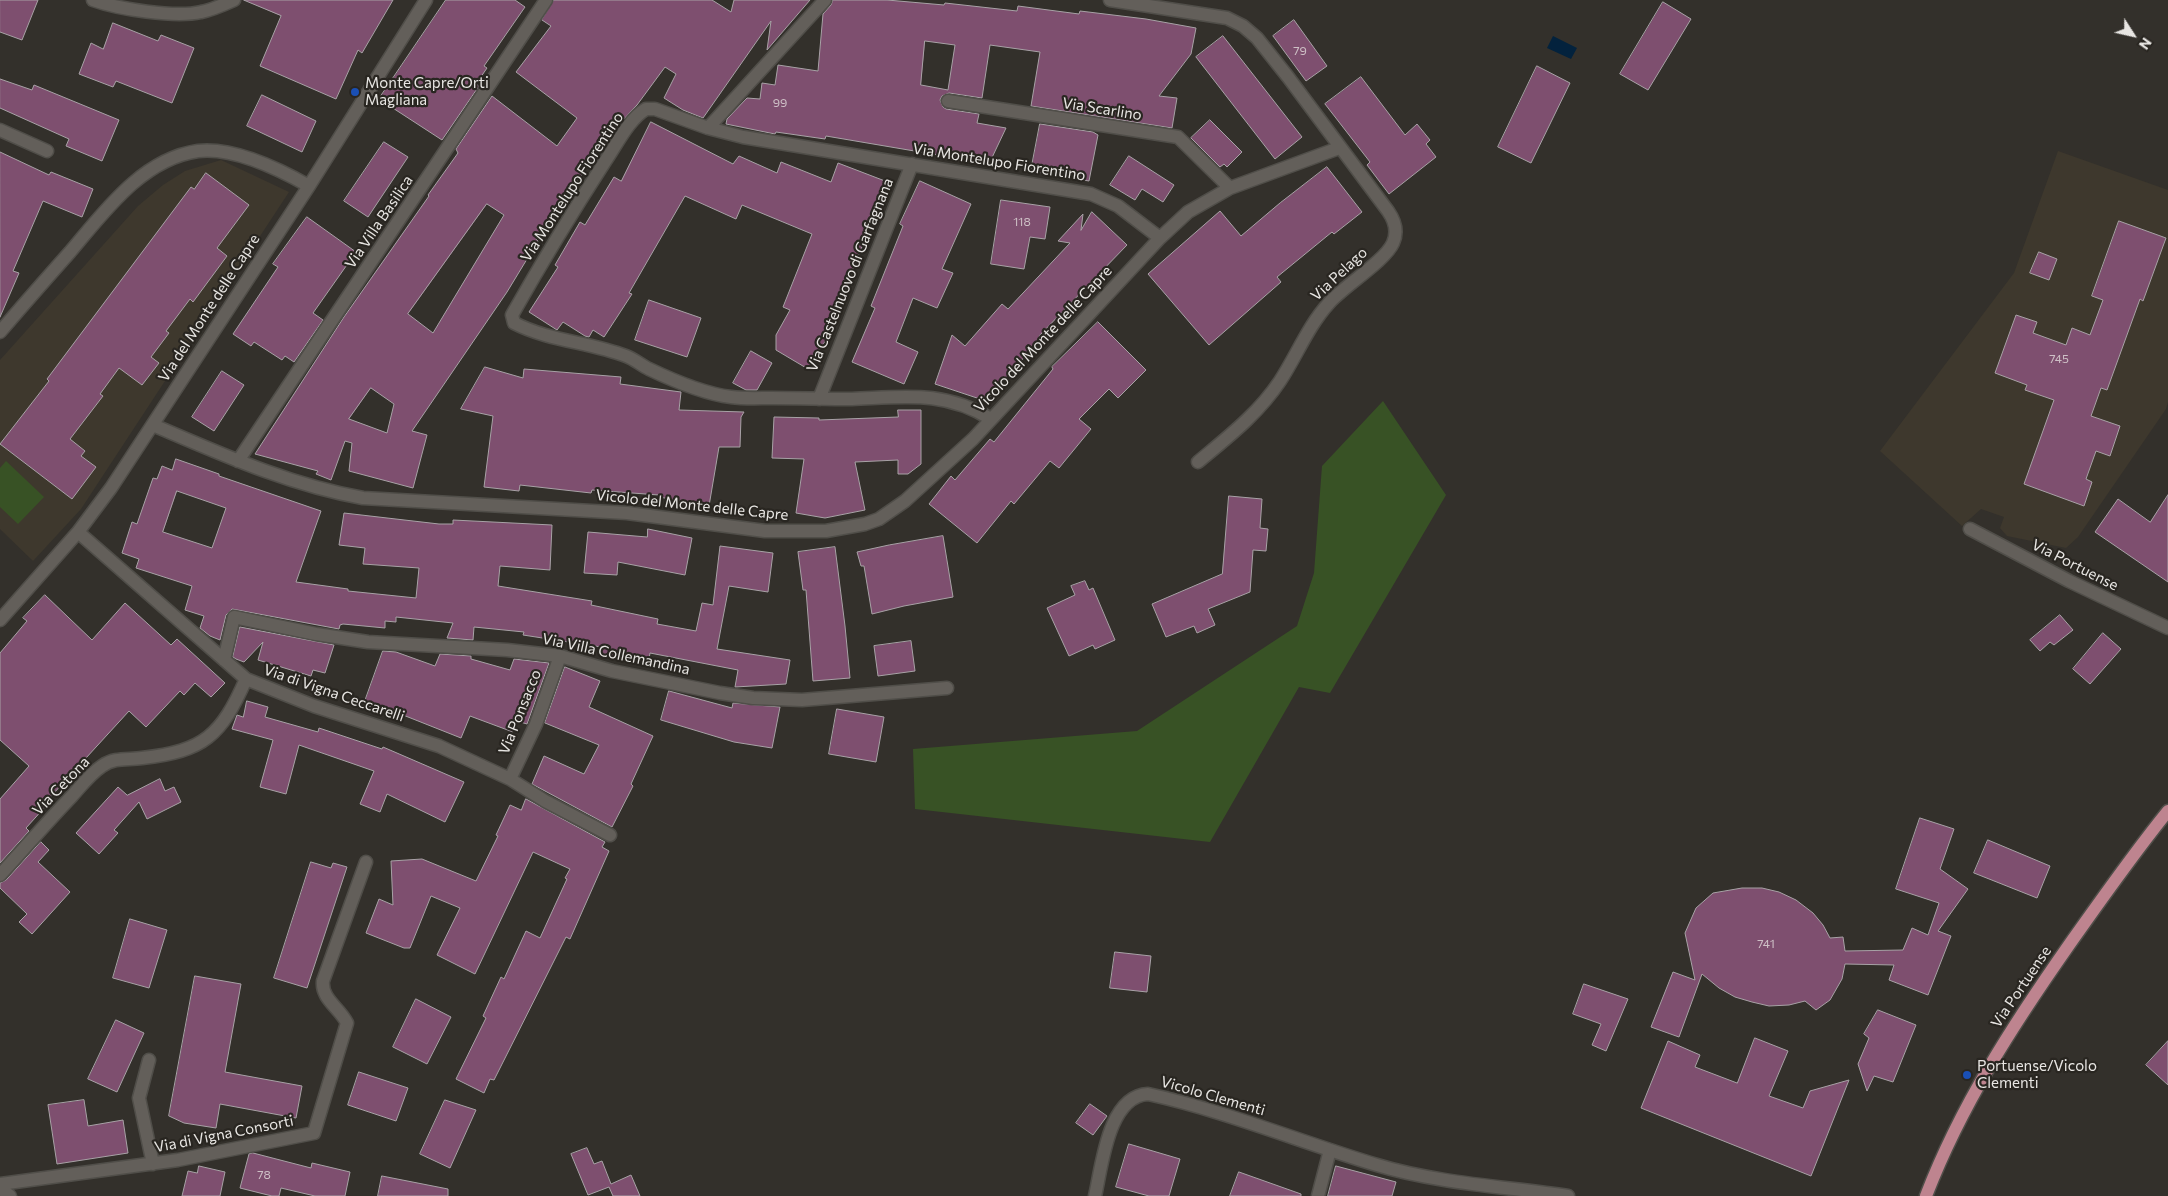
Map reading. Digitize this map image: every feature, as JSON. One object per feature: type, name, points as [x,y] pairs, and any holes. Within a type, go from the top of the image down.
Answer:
[{"type":"main road","name":"Via Portuense","points":[[1926,1196],[1955,1128],[1982,1076],[2004,1040],[2101,899],[2168,811]]},
{"type":"street","points":[[93,0],[118,7],[181,14],[200,13],[234,0]]},
{"type":"street","name":"Via del Monte delle Capre","points":[[0,620],[78,532],[111,488],[309,186],[426,0]]},
{"type":"street","name":"Via Villa Basilica","points":[[238,461],[546,0]]},
{"type":"street","points":[[708,128],[825,0]]},
{"type":"street","points":[[1110,0],[1161,3],[1227,18],[1250,32],[1288,76],[1339,148]]},
{"type":"street","name":"Via Scarlino","points":[[948,101],[1178,137],[1230,188]]},
{"type":"street","name":"Via Montelupo Fiorentino","points":[[991,419],[962,404],[938,398],[906,396],[819,399],[740,398],[719,395],[666,376],[629,357],[588,344],[532,332],[512,319],[512,315],[560,231],[621,138],[642,111],[646,109],[655,109],[708,128],[743,137],[1090,194],[1118,206],[1160,238]]},
{"type":"street","points":[[0,130],[46,151]]},
{"type":"street","name":"Vicolo del Monte delle Capre","points":[[153,425],[238,461],[303,484],[363,498],[627,513],[765,531],[826,531],[865,524],[879,519],[893,510],[950,460],[991,419],[1160,238],[1188,212],[1230,188],[1339,148]]},
{"type":"street","name":"Via Pelago","points":[[1198,462],[1243,424],[1270,395],[1312,325],[1327,305],[1387,252],[1394,242],[1396,228],[1392,216],[1339,148]]},
{"type":"street","points":[[0,332],[116,200],[142,176],[174,158],[198,151],[220,151],[280,171],[309,186]]},
{"type":"street","name":"Via Castelnuovo di Garfagnana","points":[[819,399],[912,164]]},
{"type":"street","name":"Via Portuense","points":[[1970,528],[2069,581],[2168,628]]},
{"type":"street","name":"Via di Vigna Ceccarelli","points":[[78,532],[246,679],[314,706],[439,746],[510,779],[545,801],[610,835]]},
{"type":"street","name":"Via Villa Collemandina","points":[[224,660],[234,617],[316,634],[368,642],[507,650],[560,656],[612,671],[720,693],[762,699],[802,700],[947,688]]},
{"type":"street","name":"Via Ponsacco","points":[[510,779],[536,724],[560,656]]},
{"type":"street","name":"Via Cetona","points":[[0,875],[61,807],[102,766],[119,758],[131,759],[164,755],[188,749],[210,738],[234,706],[246,679]]},
{"type":"street","name":"Via di Vigna Consorti","points":[[0,1186],[153,1164],[314,1133],[347,1023],[322,988],[323,981],[366,862]]},
{"type":"street","points":[[149,1060],[138,1098],[153,1164]]},
{"type":"street","name":"Vicolo Clementi","points":[[1094,1196],[1114,1120],[1129,1101],[1144,1094],[1221,1113],[1378,1166],[1418,1175],[1568,1196]]},
{"type":"street","points":[[1318,1196],[1330,1150]]},
{"type":"street","points":[[0,1186],[10,1196]]},
{"type":"shaded area","points":[[2058,151],[2168,190],[2168,402],[2166,409],[2078,537],[2066,548],[2007,536],[2000,528],[2004,517],[1981,509],[1962,526],[1880,451],[2014,273]]},
{"type":"shaded area","points":[[221,160],[289,192],[81,509],[33,561],[0,529],[0,360],[138,206],[163,185],[185,171]]},
{"type":"green space","points":[[1383,401],[1446,495],[1330,693],[1299,687],[1210,842],[915,809],[913,749],[1137,731],[1297,626],[1314,573],[1322,466]]},
{"type":"green space","points":[[6,461],[44,497],[18,524],[0,507],[0,468]]},
{"type":"water","points":[[1553,36],[1577,48],[1571,59],[1547,48]]},
{"type":"building","points":[[0,0],[38,0],[22,40],[0,32]]},
{"type":"building","points":[[244,0],[393,0],[362,53],[358,50],[336,99],[260,66],[281,16]]},
{"type":"building","points":[[446,0],[515,0],[525,7],[484,66],[487,68],[476,84],[479,86],[442,140],[379,99]]},
{"type":"building","points":[[554,0],[712,0],[731,12],[734,0],[810,0],[767,50],[771,21],[703,118],[683,110],[664,98],[676,74],[665,67],[637,105],[622,121],[605,147],[602,146],[536,239],[538,241],[507,292],[412,431],[427,435],[413,488],[349,471],[352,443],[345,441],[331,480],[316,474],[318,471],[255,454],[344,317],[458,153],[456,149],[492,96],[557,146],[577,118],[516,72],[551,26],[542,20]],"holes":[[[487,204],[504,215],[433,333],[408,314]],[[371,388],[394,404],[387,433],[349,419]]]},
{"type":"building","points":[[833,0],[887,0],[944,5],[945,3],[1017,11],[1018,6],[1079,14],[1080,11],[1146,19],[1196,28],[1191,54],[1159,96],[1177,98],[1172,128],[1031,106],[1040,52],[990,45],[982,98],[949,93],[942,96],[940,100],[946,109],[979,114],[977,123],[1006,128],[988,166],[938,157],[938,155],[826,136],[825,139],[776,132],[775,134],[726,124],[727,119],[747,98],[760,99],[762,83],[775,85],[778,65],[818,71],[823,14]],"holes":[[[925,41],[955,45],[948,90],[921,85]]]},
{"type":"building","points":[[1663,2],[1691,19],[1648,90],[1620,74]]},
{"type":"building","points":[[1294,20],[1327,66],[1306,81],[1273,36]]},
{"type":"building","points":[[113,23],[158,41],[161,35],[194,48],[172,103],[116,81],[113,87],[79,74],[91,43],[103,49]]},
{"type":"building","points":[[1223,36],[1302,137],[1275,159],[1196,57]]},
{"type":"building","points":[[1537,66],[1570,83],[1531,163],[1498,147]]},
{"type":"building","points":[[1361,77],[1405,135],[1417,124],[1430,140],[1426,144],[1436,157],[1389,194],[1367,165],[1370,162],[1325,104]]},
{"type":"building","points":[[0,79],[32,90],[34,85],[119,120],[102,161],[66,146],[69,139],[0,108]]},
{"type":"building","points":[[262,95],[316,121],[302,152],[247,126]]},
{"type":"building","points":[[1210,120],[1242,152],[1227,167],[1224,164],[1220,167],[1191,138]]},
{"type":"building","points":[[651,122],[733,164],[739,156],[777,173],[781,162],[831,182],[838,163],[885,181],[843,294],[847,295],[834,327],[808,369],[776,350],[776,335],[790,310],[783,307],[812,234],[742,205],[736,219],[685,196],[629,293],[632,294],[604,337],[593,330],[589,337],[585,336],[563,322],[557,330],[529,312],[558,267],[555,265],[580,222],[585,225],[614,177],[621,181]]},
{"type":"building","points":[[1040,124],[1093,132],[1098,135],[1089,181],[1031,171]]},
{"type":"building","points":[[384,142],[408,157],[368,217],[344,201]]},
{"type":"building","points":[[0,152],[49,175],[51,172],[93,189],[82,217],[43,201],[13,271],[19,273],[0,317]]},
{"type":"building","points":[[1129,156],[1174,185],[1163,202],[1142,189],[1135,200],[1110,185]]},
{"type":"building","points":[[1327,167],[1362,212],[1334,234],[1332,232],[1277,277],[1281,282],[1209,345],[1148,274],[1220,211],[1241,236]]},
{"type":"building","points":[[206,173],[249,205],[217,248],[227,256],[193,302],[190,299],[166,331],[169,333],[151,357],[159,363],[142,385],[119,368],[100,394],[103,396],[70,439],[85,451],[81,456],[96,467],[72,499],[0,444],[49,381],[47,379],[191,187],[194,189]]},
{"type":"building","points":[[920,181],[971,204],[942,269],[953,273],[937,308],[913,298],[896,342],[918,352],[904,384],[852,362],[875,308],[871,306],[903,226],[900,224]]},
{"type":"building","points":[[1001,200],[1050,207],[1045,239],[1030,237],[1024,269],[991,264]]},
{"type":"building","points":[[1092,212],[1127,245],[1039,336],[1041,338],[986,401],[935,384],[952,335],[965,346],[1002,304],[1008,309],[1070,243],[1058,241],[1083,214],[1081,230]]},
{"type":"building","points":[[307,217],[356,252],[313,313],[323,320],[294,362],[285,356],[282,360],[254,342],[251,346],[233,334],[278,267],[273,264]]},
{"type":"building","points":[[2119,221],[2166,238],[2143,301],[2140,299],[2107,390],[2101,388],[2091,416],[2120,426],[2110,456],[2096,451],[2086,479],[2092,482],[2084,506],[2024,484],[2054,400],[2025,390],[2027,385],[1995,373],[2016,315],[2037,322],[2033,333],[2066,345],[2072,328],[2090,335],[2103,300],[2092,296]]},
{"type":"building","points":[[2039,252],[2057,259],[2049,280],[2030,273]]},
{"type":"building","points":[[649,300],[701,318],[687,357],[635,340]]},
{"type":"building","points":[[1098,322],[1146,370],[1118,398],[1109,389],[1079,419],[1091,429],[1059,468],[1050,461],[1014,504],[1011,501],[977,543],[929,504],[951,476],[955,480],[990,439],[994,442],[1053,369],[1052,367]]},
{"type":"building","points":[[751,351],[772,363],[757,390],[746,390],[733,383]]},
{"type":"building","points":[[485,367],[523,378],[524,369],[621,377],[620,384],[681,392],[679,410],[744,412],[741,417],[740,447],[719,447],[709,506],[659,497],[659,495],[592,490],[591,493],[520,485],[519,491],[484,487],[493,416],[461,409]]},
{"type":"building","points":[[222,371],[244,385],[214,431],[192,417]]},
{"type":"building","points":[[898,410],[921,410],[921,464],[908,474],[898,474],[898,460],[855,462],[865,510],[825,518],[796,513],[804,459],[772,458],[774,417],[819,418],[819,420],[898,417]]},
{"type":"building","points":[[176,459],[321,511],[296,582],[348,589],[348,591],[416,598],[419,568],[363,564],[365,548],[339,545],[344,513],[439,524],[453,524],[453,520],[552,525],[550,570],[500,566],[498,586],[592,601],[591,605],[658,619],[657,624],[696,631],[702,603],[713,605],[720,546],[773,553],[768,592],[729,586],[717,649],[790,660],[786,684],[735,687],[738,670],[650,653],[648,665],[599,654],[601,647],[523,635],[524,632],[474,627],[473,640],[447,638],[453,623],[396,617],[396,622],[385,621],[385,628],[343,624],[340,625],[339,629],[232,609],[226,615],[220,640],[210,636],[200,628],[204,616],[185,610],[192,586],[136,568],[139,559],[122,553],[132,522],[137,524],[153,478],[157,479],[162,466],[172,470]],"holes":[[[177,491],[226,508],[212,548],[163,532]]]},
{"type":"building","points":[[2168,495],[2168,582],[2095,532],[2118,499],[2150,522]]},
{"type":"building","points":[[1229,496],[1262,499],[1260,528],[1268,529],[1266,551],[1253,550],[1250,592],[1208,609],[1215,625],[1197,633],[1194,626],[1166,637],[1152,604],[1222,574]]},
{"type":"building","points":[[648,529],[692,538],[685,575],[618,562],[617,575],[584,573],[588,532],[647,537]]},
{"type":"building","points":[[943,536],[953,597],[872,614],[864,566],[861,566],[857,552]]},
{"type":"building","points":[[835,547],[850,678],[813,681],[806,590],[803,590],[798,552]]},
{"type":"building","points":[[1085,581],[1089,590],[1093,588],[1115,640],[1095,649],[1093,645],[1069,656],[1047,608],[1075,595],[1071,586]]},
{"type":"building","points":[[45,595],[92,640],[125,603],[171,645],[177,639],[225,683],[211,697],[195,683],[184,695],[180,691],[146,727],[129,711],[43,805],[45,807],[26,828],[29,831],[0,863],[0,799],[29,766],[0,740],[0,653],[27,621],[23,618]]},
{"type":"building","points":[[2060,615],[2073,630],[2054,645],[2050,642],[2040,651],[2030,640]]},
{"type":"building","points":[[240,627],[334,645],[325,673],[313,670],[311,676],[258,660],[263,642],[244,662],[236,659],[233,657]]},
{"type":"building","points":[[2103,633],[2121,649],[2090,684],[2073,669]]},
{"type":"building","points":[[911,641],[915,671],[878,676],[874,646]]},
{"type":"building","points":[[383,651],[396,652],[435,666],[440,654],[471,656],[471,659],[510,670],[514,659],[549,663],[527,724],[517,721],[513,732],[470,716],[461,738],[403,715],[402,718],[364,704]]},
{"type":"building","points":[[565,667],[600,681],[589,707],[653,736],[631,784],[633,786],[612,827],[532,784],[544,756],[584,774],[599,745],[545,723]]},
{"type":"building","points":[[669,691],[732,708],[733,703],[780,707],[772,748],[734,742],[661,720]]},
{"type":"building","points":[[247,701],[268,707],[265,717],[318,732],[319,728],[382,749],[383,747],[464,782],[445,822],[387,794],[380,812],[360,804],[374,771],[299,745],[286,794],[260,787],[273,740],[232,729],[237,715],[243,717]]},
{"type":"building","points":[[837,709],[884,717],[876,762],[829,754]]},
{"type":"building","points":[[160,779],[165,791],[174,787],[181,802],[147,819],[139,802],[114,830],[118,833],[99,854],[76,833],[118,787],[127,795]]},
{"type":"building","points":[[526,799],[605,842],[602,847],[609,851],[570,939],[566,937],[494,1080],[490,1079],[484,1093],[456,1079],[486,1018],[483,1016],[501,977],[504,979],[526,931],[540,938],[570,869],[533,852],[475,974],[437,955],[460,908],[431,896],[410,948],[404,948],[366,933],[379,899],[393,905],[391,861],[422,859],[476,881],[498,836],[496,835],[510,805],[521,810]]},
{"type":"building","points":[[1920,818],[1954,829],[1940,869],[1968,889],[1938,931],[1951,936],[1928,995],[1889,980],[1894,965],[1845,964],[1842,979],[1830,1000],[1816,1010],[1805,1001],[1789,1005],[1769,1006],[1735,997],[1719,988],[1702,974],[1679,1037],[1651,1027],[1673,972],[1695,980],[1685,933],[1696,908],[1713,893],[1742,888],[1762,888],[1779,892],[1796,900],[1813,913],[1823,925],[1830,938],[1843,937],[1845,951],[1903,950],[1912,928],[1928,935],[1939,903],[1896,889]]},
{"type":"building","points":[[1988,840],[2050,866],[2037,898],[1974,873]]},
{"type":"building","points":[[41,842],[49,850],[38,862],[70,892],[32,934],[19,922],[27,914],[0,888],[0,883],[6,880]]},
{"type":"building","points":[[311,862],[331,868],[333,863],[347,867],[307,988],[274,978]]},
{"type":"building","points":[[130,919],[167,930],[149,988],[113,978]]},
{"type":"building","points":[[1115,952],[1151,956],[1147,992],[1110,988]]},
{"type":"building","points":[[195,976],[241,984],[225,1072],[302,1086],[296,1118],[220,1104],[216,1128],[184,1123],[169,1116]]},
{"type":"building","points":[[1584,984],[1628,999],[1606,1051],[1592,1045],[1601,1024],[1573,1014]]},
{"type":"building","points":[[416,999],[451,1017],[427,1064],[393,1047]]},
{"type":"building","points":[[1878,1010],[1916,1025],[1893,1082],[1874,1076],[1867,1091],[1858,1064],[1869,1038],[1864,1034]]},
{"type":"building","points":[[116,1020],[144,1033],[117,1092],[88,1079]]},
{"type":"building","points":[[1755,1038],[1788,1051],[1769,1096],[1803,1108],[1810,1091],[1849,1080],[1811,1176],[1641,1108],[1668,1041],[1700,1055],[1695,1067],[1737,1083]]},
{"type":"building","points":[[2168,1041],[2168,1085],[2146,1065]]},
{"type":"building","points":[[359,1072],[408,1088],[396,1121],[348,1105]]},
{"type":"building","points":[[84,1100],[88,1126],[123,1120],[128,1153],[57,1164],[48,1105]]},
{"type":"building","points":[[445,1100],[476,1110],[450,1168],[420,1154]]},
{"type":"building","points":[[1090,1104],[1107,1116],[1093,1135],[1076,1123]]},
{"type":"building","points":[[1129,1144],[1180,1159],[1169,1196],[1149,1196],[1116,1187]]},
{"type":"building","points":[[587,1148],[594,1164],[602,1161],[611,1184],[631,1175],[640,1196],[613,1196],[609,1187],[588,1195],[571,1154]]},
{"type":"building","points":[[253,1153],[311,1168],[312,1163],[350,1172],[345,1196],[315,1196],[281,1188],[279,1196],[272,1196],[240,1188],[249,1154]]},
{"type":"building","points":[[199,1166],[225,1172],[220,1196],[182,1196],[188,1171],[197,1173]]},
{"type":"building","points":[[1336,1166],[1396,1182],[1392,1196],[1328,1196]]},
{"type":"building","points":[[1239,1172],[1301,1194],[1301,1196],[1230,1196]]},
{"type":"building","points":[[382,1176],[448,1189],[448,1196],[378,1196]]},
{"type":"place","name":"Monte Capre/Orti Magliana","points":[[355,92]]},
{"type":"place","name":"Portuense/Vicolo Clementi","points":[[1967,1075]]}]
